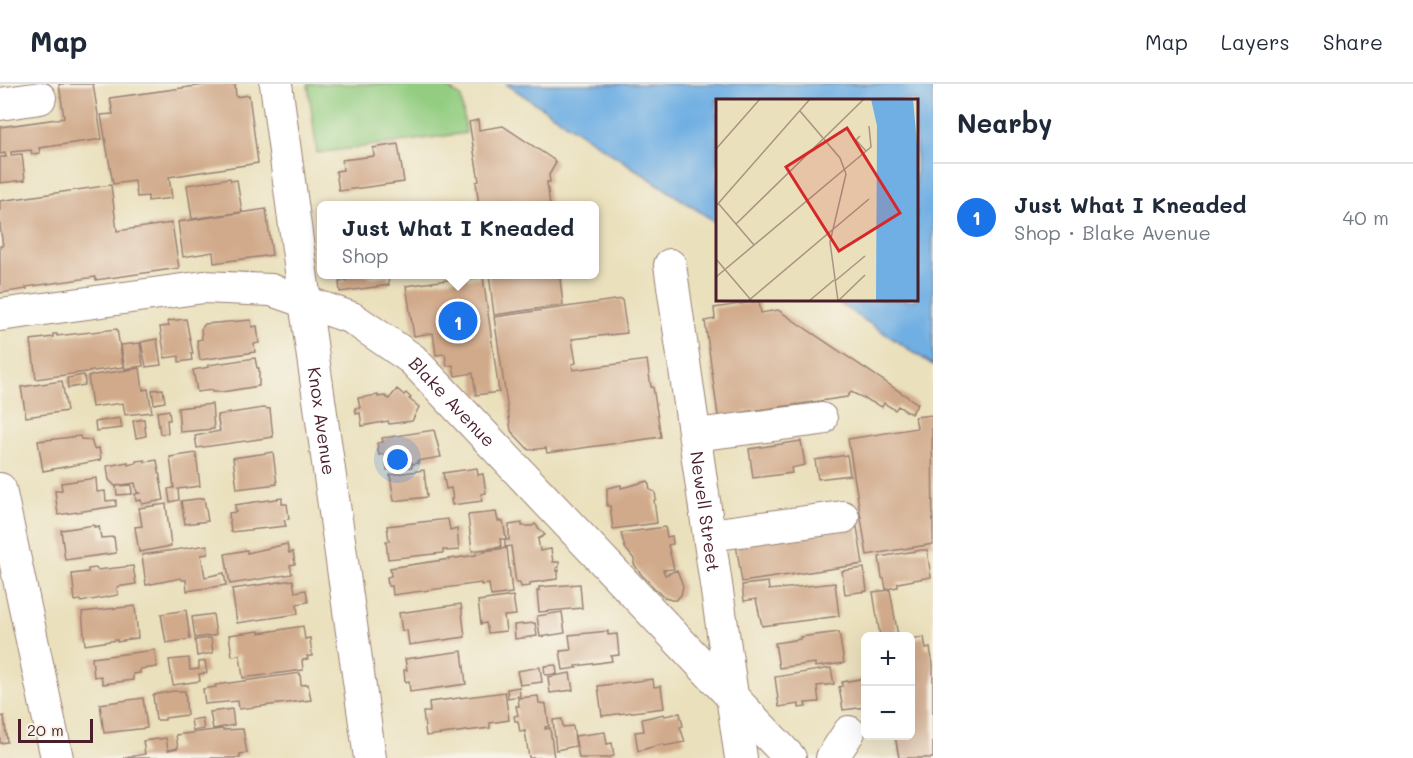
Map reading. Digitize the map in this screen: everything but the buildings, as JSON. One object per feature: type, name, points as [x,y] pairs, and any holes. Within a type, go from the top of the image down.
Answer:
[{"type":"street","name":"Knox Avenue","points":[[276,84],[370,758]]},
{"type":"street","points":[[0,105],[40,98]]},
{"type":"street","name":"Newell Street","points":[[670,265],[741,758]]},
{"type":"street","name":"Blake Avenue","points":[[0,315],[204,287],[271,290],[352,318],[412,359],[790,758]]},
{"type":"street","points":[[695,435],[821,419]]},
{"type":"street","points":[[0,489],[57,758]]},
{"type":"street","points":[[710,535],[843,517]]},
{"type":"street","points":[[832,758],[849,732]]},
{"type":"green space","points":[[308,84],[442,84],[461,97],[466,133],[317,153]]},
{"type":"water","points":[[506,84],[933,84],[933,365],[837,302],[918,302],[918,99],[716,99],[716,222]]},
{"type":"place","name":"Just What I Kneaded","points":[[458,321]]}]
